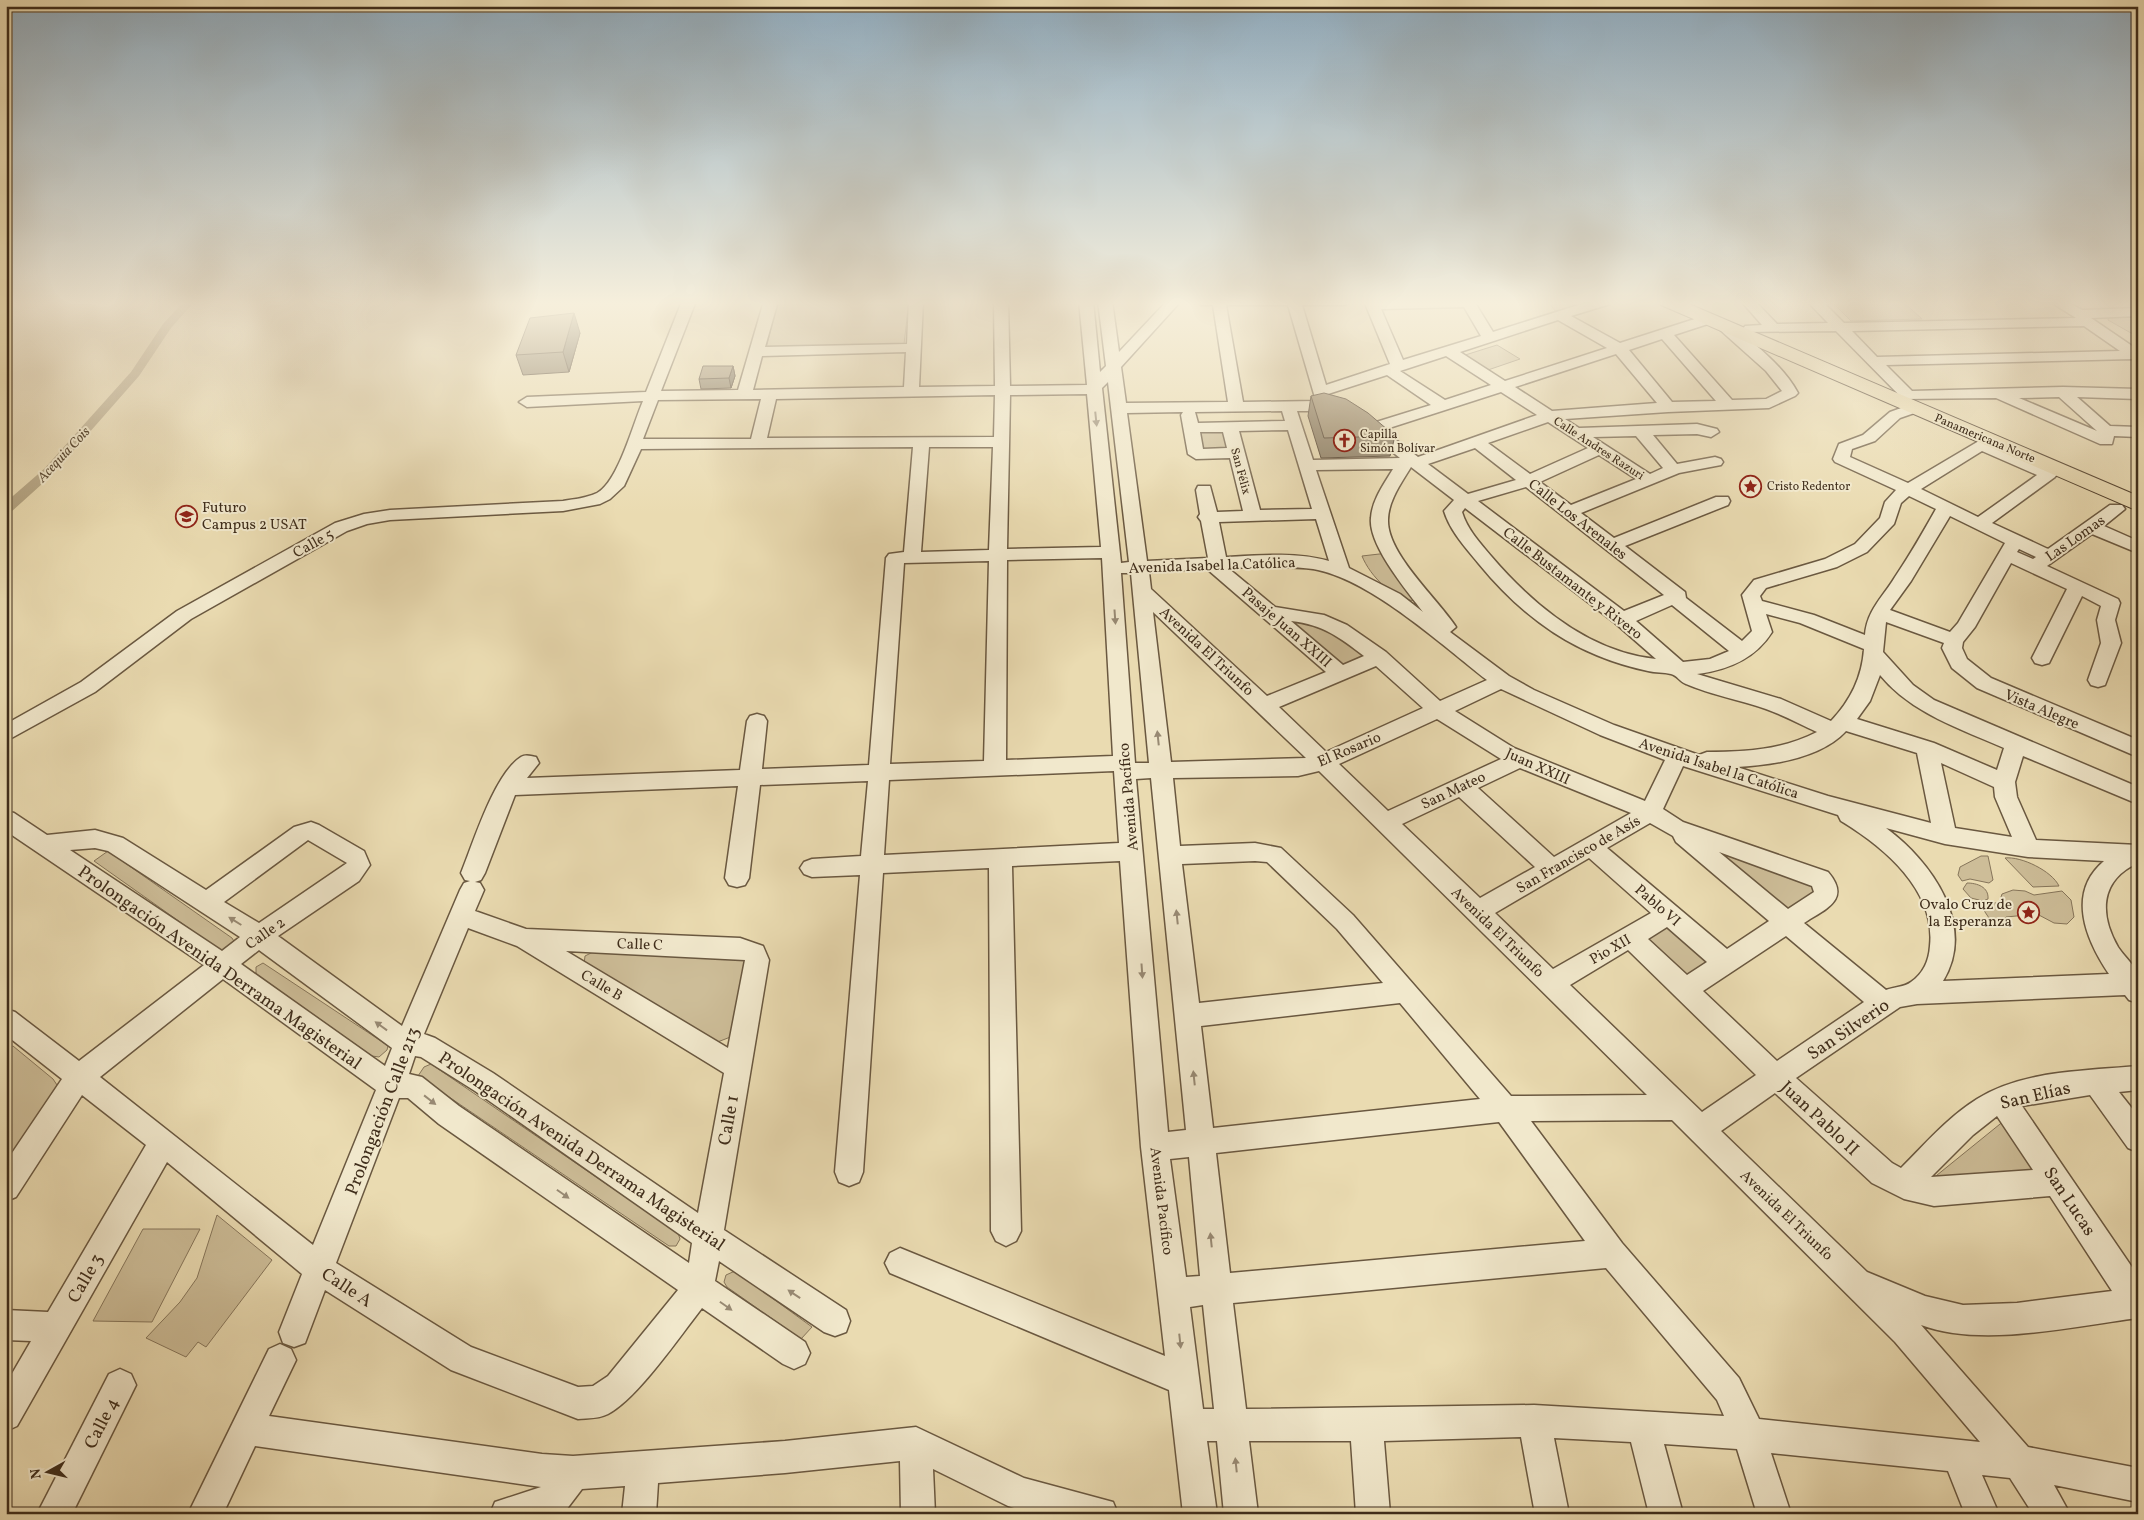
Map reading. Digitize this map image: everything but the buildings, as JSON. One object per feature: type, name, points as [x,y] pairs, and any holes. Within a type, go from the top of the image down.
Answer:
[{"type":"highway","name":"Panamericana Norte","points":[[1838,372],[2138,495]]},
{"type":"highway","name":"Panamericana Norte","points":[[1845,372],[1911,402],[1985,442],[2138,504]]},
{"type":"street","name":"Calle 5","points":[[6,734],[88,687],[184,615],[341,527],[364,519],[390,515],[586,503],[604,497],[617,487],[636,444],[635,440],[660,372]]},
{"type":"street","points":[[744,395],[750,372]]},
{"type":"street","points":[[911,372],[911,393]]},
{"type":"street","points":[[995,768],[1003,372]]},
{"type":"street","name":"Avenida Pacífico","points":[[1092,372],[1111,560],[1125,767],[1155,1147],[1200,1514]]},
{"type":"street","points":[[527,402],[651,396],[1093,389],[1109,372]]},
{"type":"street","points":[[1115,372],[1142,591],[1241,1514]]},
{"type":"street","points":[[1230,372],[1236,407]]},
{"type":"street","points":[[1315,372],[1323,399]]},
{"type":"street","points":[[1120,408],[1288,407],[1323,399],[1382,372]]},
{"type":"street","points":[[1399,372],[1442,405]]},
{"type":"street","name":"Calle Andres Razuri","points":[[1481,372],[1650,481]]},
{"type":"street","points":[[1359,421],[1442,405],[1543,372]]},
{"type":"street","points":[[1641,372],[1668,407]]},
{"type":"street","points":[[1699,372],[1728,405]]},
{"type":"street","points":[[1306,465],[1411,462],[1477,442],[1550,416],[1668,407],[1769,403],[1790,393],[1789,388],[1771,372]]},
{"type":"street","points":[[1883,372],[1911,402]]},
{"type":"street","points":[[2098,680],[2111,643],[2106,620],[2111,603],[2034,567],[2011,547],[1978,524],[1909,489],[1841,459],[1845,447],[1869,438],[1911,402],[2063,392],[2138,394]]},
{"type":"street","points":[[2063,392],[2106,431],[2138,432]]},
{"type":"street","points":[[758,443],[770,395]]},
{"type":"street","points":[[1998,395],[2106,441],[2106,431]]},
{"type":"street","name":"Calle Bustamante y Rivero","points":[[1323,399],[1359,421],[1622,619],[1666,655],[1691,679],[1838,726],[1927,748],[2004,782]]},
{"type":"street","points":[[1288,407],[1341,571]]},
{"type":"street","points":[[1187,408],[1196,454],[1236,453]]},
{"type":"street","points":[[1191,428],[1294,424]]},
{"type":"street","name":"San Félix","points":[[1230,427],[1253,516]]},
{"type":"street","points":[[1575,433],[1697,429],[1712,432]]},
{"type":"street","points":[[1640,430],[1673,470]]},
{"type":"street","points":[[848,1172],[895,558],[912,558],[921,442]]},
{"type":"street","points":[[636,444],[1001,442]]},
{"type":"street","name":"Calle Los Arenales","points":[[1477,442],[1612,544],[1744,652]]},
{"type":"street","points":[[1600,449],[1529,481],[1464,500],[1453,511],[1456,521],[1489,562],[1534,610],[1580,642],[1631,660],[1680,670],[1708,666],[1744,652],[1762,632],[1750,595],[1760,584],[1831,563],[1861,548],[1888,520],[1893,502],[1909,489],[1985,442],[2049,474],[1978,524]]},
{"type":"street","points":[[1411,462],[1386,498],[1379,520],[1380,531],[1385,542],[1416,588],[1439,619],[1476,661]]},
{"type":"street","points":[[1569,512],[1650,481],[1673,470],[1700,463],[1715,462]]},
{"type":"street","points":[[1204,490],[1214,563]]},
{"type":"street","points":[[1612,544],[1722,501]]},
{"type":"street","points":[[1683,758],[1748,759],[1787,754],[1815,744],[1838,726],[1858,703],[1870,675],[1875,650],[1876,619],[1879,612],[1903,580],[1945,508]]},
{"type":"street","name":"Las Lomas","points":[[2034,567],[2116,509]]},
{"type":"street","points":[[1208,517],[1322,514]]},
{"type":"street","points":[[2090,526],[2138,548]]},
{"type":"street","points":[[2011,547],[2049,556]]},
{"type":"street","points":[[1879,612],[1954,648],[2011,547]]},
{"type":"street","name":"Avenida Isabel la Católica","points":[[912,558],[998,555],[1111,560],[1139,567],[1291,561],[1318,564],[1341,571],[1393,598],[1502,680],[1554,708],[1683,758],[1828,804],[1945,835],[2028,848],[2135,854]]},
{"type":"street","name":"Pasaje Juan XXIII","points":[[1214,563],[1340,672]]},
{"type":"street","points":[[2042,658],[2077,587]]},
{"type":"street","name":"Avenida El Triunfo","points":[[1142,591],[1324,762],[1478,911],[1906,1331],[2019,1462],[2053,1514]]},
{"type":"street","points":[[1622,619],[1676,596]]},
{"type":"street","points":[[1752,604],[1807,619],[1875,650],[1889,673],[1906,690],[1927,705],[2138,796]]},
{"type":"street","name":"Juan XXIII","points":[[1271,613],[1324,621],[1340,629],[1379,657],[1438,710],[1478,737],[1520,759],[1651,812],[1674,828],[1820,879],[1826,886],[1826,896],[1787,922]]},
{"type":"street","name":"Vista Alegre","points":[[1954,648],[1959,663],[1984,683],[2138,748]]},
{"type":"street","points":[[1264,705],[1379,657]]},
{"type":"street","name":"El Rosario","points":[[1125,767],[1161,770],[1298,768],[1324,762],[1502,680]]},
{"type":"street","points":[[737,878],[758,721]]},
{"type":"street","points":[[2016,745],[2004,782],[2006,797],[2028,848]]},
{"type":"street","points":[[1927,748],[1945,835]]},
{"type":"street","name":"San Francisco de Asís","points":[[1478,911],[1651,812],[1683,758]]},
{"type":"street","name":"San Mateo","points":[[1386,822],[1520,759]]},
{"type":"street","name":"Prolongación Calle 213","points":[[294,1332],[407,1044],[462,916],[507,787],[528,763]]},
{"type":"street","points":[[507,787],[750,776],[995,768],[1125,767]]},
{"type":"street","points":[[1461,786],[1551,868]]},
{"type":"street","points":[[1828,804],[1878,834],[1900,853],[1918,874],[1932,896],[1940,918],[1943,947],[1941,960],[1932,978],[1917,993]]},
{"type":"street","name":"Prolongación Avenida Derrama Magisterial","points":[[6,819],[222,964],[297,1020],[392,1086],[413,1086],[450,1115],[794,1354]]},
{"type":"street","points":[[1674,828],[1884,1003]]},
{"type":"street","name":"Calle 2","points":[[6,1186],[78,1078],[259,936],[351,874],[360,865],[356,857],[312,831],[302,833],[206,903]]},
{"type":"street","name":"Prolongación Avenida Derrama Magisterial","points":[[42,844],[95,839],[115,844],[259,936],[407,1044],[426,1046],[484,1082],[707,1236],[835,1321]]},
{"type":"street","name":"Pablo VI","points":[[1590,846],[1726,963]]},
{"type":"street","points":[[812,868],[1132,851]]},
{"type":"street","points":[[1170,855],[1255,852],[1273,854],[1345,922],[1505,1109],[1612,1253],[1728,1389],[1749,1434],[1774,1514]]},
{"type":"street","points":[[2135,854],[2110,869],[2099,883],[2092,902],[2096,922],[2109,952],[2136,987]]},
{"type":"street","points":[[1000,858],[1006,1231]]},
{"type":"street","name":"Pio XII","points":[[1551,983],[1669,914]]},
{"type":"street","name":"Calle B","points":[[462,916],[526,939],[737,1067]]},
{"type":"street","points":[[1685,990],[1787,922]]},
{"type":"street","name":"Juan Pablo II","points":[[1630,937],[1776,1077],[1882,1173],[1904,1185],[1934,1192],[2057,1182]]},
{"type":"street","name":"Calle C","points":[[526,939],[740,948],[754,953]]},
{"type":"street","name":"Calle 1","points":[[699,1288],[757,960],[754,953]]},
{"type":"street","name":"San Silverio","points":[[1700,1130],[1884,1003],[1896,997],[1917,993],[2136,987]]},
{"type":"street","points":[[1187,1016],[1406,991]]},
{"type":"street","name":"Calle A","points":[[7,1021],[78,1078],[163,1142],[319,1269],[462,1359],[578,1403],[598,1402],[619,1387],[699,1288]]},
{"type":"street","name":"San Elías","points":[[1904,1185],[1976,1115],[2002,1100],[2031,1092],[2138,1078]]},
{"type":"street","points":[[2096,1082],[2138,1140]]},
{"type":"street","name":"San Lucas","points":[[2002,1100],[2138,1303]]},
{"type":"street","points":[[1155,1147],[1505,1109],[1676,1107]]},
{"type":"street","name":"Calle 3","points":[[6,1415],[163,1142]]},
{"type":"street","points":[[1174,1293],[1612,1253]]},
{"type":"street","points":[[900,1263],[1184,1380]]},
{"type":"street","name":"Avenida El Triunfo","points":[[1850,1277],[1882,1295],[1924,1311],[1963,1320],[2016,1318],[2138,1303]]},
{"type":"street","points":[[6,1325],[44,1326]]},
{"type":"street","points":[[205,1514],[280,1360]]},
{"type":"street","name":"Calle 4","points":[[54,1514],[120,1385]]},
{"type":"street","points":[[1190,1425],[1366,1425],[1534,1420],[1643,1426],[1749,1434],[2019,1462],[2138,1485]]},
{"type":"street","points":[[1534,1420],[1552,1514]]},
{"type":"street","points":[[1366,1425],[1373,1514]]},
{"type":"street","points":[[1643,1426],[1666,1514]]},
{"type":"street","points":[[246,1429],[542,1471],[573,1473],[785,1457],[916,1443],[1020,1494],[1101,1514]]},
{"type":"street","points":[[916,1443],[918,1514]]},
{"type":"street","points":[[1958,1456],[1982,1514]]},
{"type":"street","points":[[638,1514],[643,1468]]},
{"type":"street","points":[[507,1514],[546,1509],[573,1473]]},
{"type":"shaded area","points":[[1226,431],[1230,449],[1202,449],[1199,432]]},
{"type":"shaded area","points":[[1388,553],[1418,601],[1400,597],[1384,586],[1371,571],[1362,556]]},
{"type":"shaded area","points":[[1284,619],[1332,628],[1372,657],[1342,669]]},
{"type":"shaded area","points":[[1702,842],[1811,883],[1817,889],[1788,915]]},
{"type":"shaded area","points":[[108,851],[232,938],[235,943],[228,951],[221,951],[94,861]]},
{"type":"shaded area","points":[[1981,856],[1988,856],[1993,880],[1989,883],[1970,879],[1962,881],[1958,875],[1960,867]]},
{"type":"shaded area","points":[[2005,858],[2019,859],[2043,870],[2059,886],[2033,887]]},
{"type":"shaded area","points":[[1967,883],[1982,886],[1987,891],[1988,899],[1983,901],[1971,898],[1963,889]]},
{"type":"shaded area","points":[[2013,890],[2025,891],[2034,895],[2062,891],[2071,900],[2074,917],[2067,924],[2054,923],[2037,914],[2006,917],[2001,923],[1989,918],[1983,909],[1993,903],[1999,903],[2002,894]]},
{"type":"shaded area","points":[[1673,923],[1717,962],[1685,982],[1641,941]]},
{"type":"shaded area","points":[[593,952],[744,959],[746,962],[733,1036],[715,1043],[584,964],[585,956]]},
{"type":"shaded area","points":[[263,963],[384,1043],[388,1046],[387,1050],[379,1057],[372,1056],[256,974],[256,967]]},
{"type":"shaded area","points":[[13,1046],[53,1079],[59,1088],[6,1177],[6,1048]]},
{"type":"shaded area","points":[[431,1064],[678,1233],[680,1239],[676,1246],[669,1246],[418,1076],[424,1067]]},
{"type":"shaded area","points":[[2005,1120],[2044,1174],[1926,1184]]},
{"type":"shaded area","points":[[217,1215],[272,1260],[206,1347],[198,1342],[186,1357],[146,1338],[180,1302],[197,1278]]},
{"type":"shaded area","points":[[143,1229],[200,1229],[152,1322],[93,1321]]},
{"type":"shaded area","points":[[735,1271],[812,1327],[801,1339],[727,1287],[724,1282],[726,1275]]},
{"type":"waterway","name":"Acequia Cois","points":[[6,509],[48,472],[136,372]]},
{"type":"place","name":"Capilla Simón Bolívar","points":[[1344,441]]},
{"type":"place","name":"Cristo Redentor","points":[[1751,486]]},
{"type":"place","name":"Futuro Campus 2 USAT","points":[[186,516]]},
{"type":"place","name":"Ovalo Cruz de la Esperanza","points":[[2028,913]]}]
